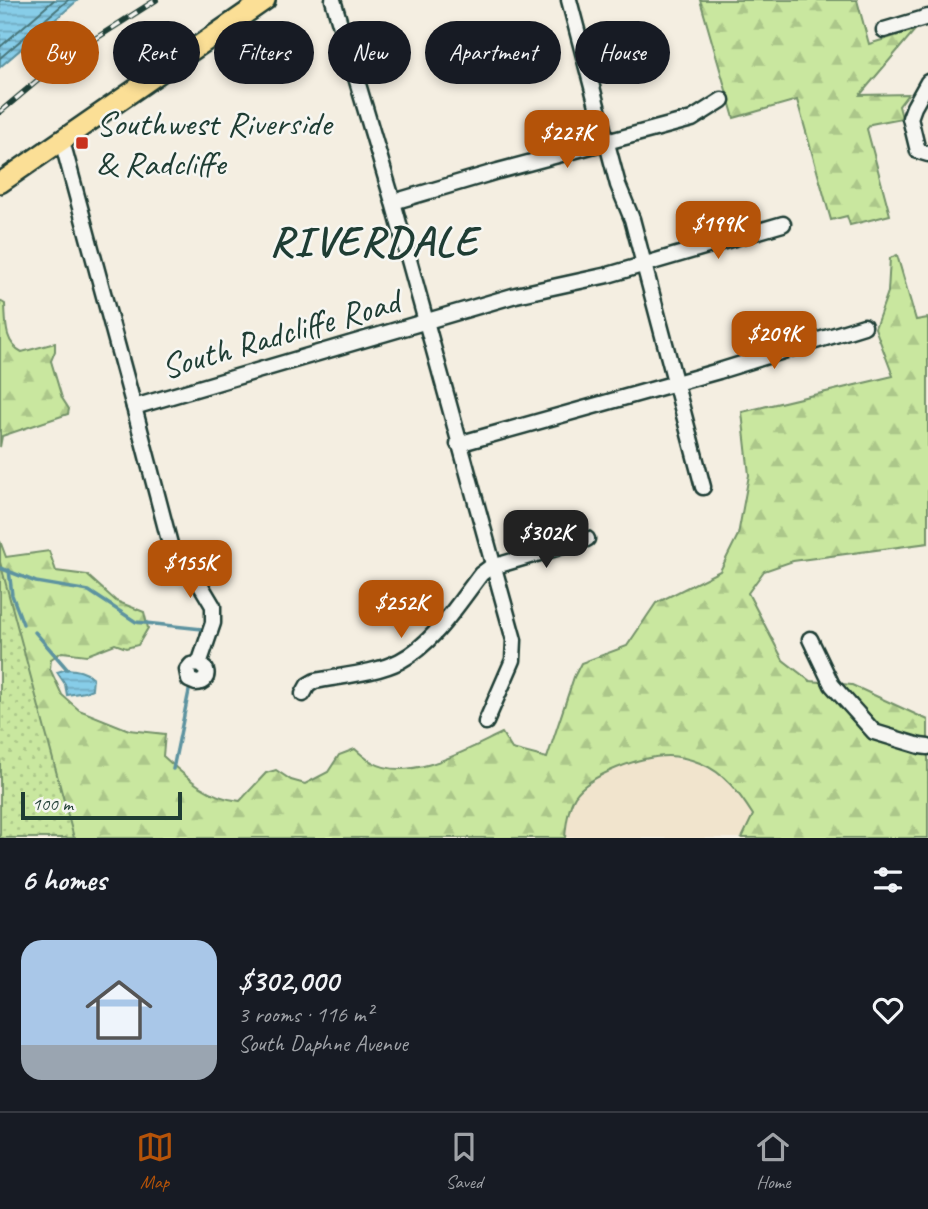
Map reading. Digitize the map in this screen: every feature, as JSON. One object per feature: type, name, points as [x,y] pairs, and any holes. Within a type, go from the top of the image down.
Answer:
[{"type":"main road","points":[[0,183],[265,0]]},
{"type":"street","points":[[332,0],[393,202],[425,322],[516,295],[643,265],[783,224]]},
{"type":"street","points":[[569,0],[618,185],[632,219],[703,487]]},
{"type":"street","points":[[884,30],[928,18]]},
{"type":"street","points":[[928,82],[910,118],[918,152],[928,154]]},
{"type":"street","points":[[393,202],[498,170],[692,119],[722,100]]},
{"type":"street","name":"South Radcliffe Road","points":[[62,141],[134,407],[425,322],[515,646],[513,660],[486,722]]},
{"type":"street","points":[[458,444],[864,326]]},
{"type":"street","points":[[134,407],[171,548],[191,569],[213,607],[213,624],[199,664]]},
{"type":"street","points":[[303,694],[308,685],[315,681],[393,664],[405,658],[432,635],[481,574],[493,567],[587,539]]},
{"type":"street","points":[[810,639],[832,685],[874,732],[928,747]]},
{"type":"shaded area","points":[[668,756],[700,763],[734,785],[753,815],[742,838],[565,838],[566,821],[575,795],[598,777],[632,762]]},
{"type":"green space","points":[[700,0],[857,0],[869,44],[915,30],[860,95],[908,94],[899,106],[902,118],[871,124],[867,129],[890,215],[850,225],[847,216],[831,220],[797,100],[734,118]]},
{"type":"green space","points":[[897,255],[916,320],[928,318],[928,543],[793,561],[764,571],[748,593],[783,660],[810,681],[852,685],[928,720],[928,838],[742,838],[753,815],[731,785],[709,767],[684,758],[668,756],[631,763],[592,780],[575,796],[565,838],[0,838],[0,541],[6,557],[49,551],[56,571],[87,575],[116,601],[144,612],[148,628],[138,645],[126,648],[115,644],[87,655],[62,652],[51,659],[50,669],[62,695],[79,710],[129,730],[165,734],[163,756],[189,779],[218,796],[240,801],[266,773],[276,770],[291,780],[305,784],[328,772],[339,755],[355,749],[372,762],[387,768],[403,769],[438,762],[502,733],[512,749],[547,758],[581,663],[627,646],[656,603],[720,571],[738,535],[749,475],[742,412],[893,376],[875,328],[888,292],[890,258]]},
{"type":"green space","points":[[0,301],[5,304],[7,331],[16,348],[22,352],[55,343],[51,361],[62,398],[69,409],[68,414],[2,436],[0,447]]},
{"type":"green space","points":[[0,562],[74,838],[0,838]]},
{"type":"water","points":[[0,0],[78,0],[54,21],[21,21],[21,49],[0,67]]},
{"type":"water","points":[[67,669],[81,671],[93,678],[92,689],[67,695],[65,684],[57,672]]},
{"type":"waterway","points":[[0,568],[36,582],[89,591],[136,622],[202,629],[199,644]]},
{"type":"waterway","points":[[9,570],[12,595],[23,624]]},
{"type":"waterway","points":[[35,632],[67,669]]},
{"type":"waterway","points":[[173,769],[190,686]]},
{"type":"railway","points":[[0,112],[62,60],[156,0]]},
{"type":"place","name":"Southwest Riverside & Radcliffe","points":[[82,143]]},
{"type":"district","name":"RIVERDALE","points":[[374,241]]}]
